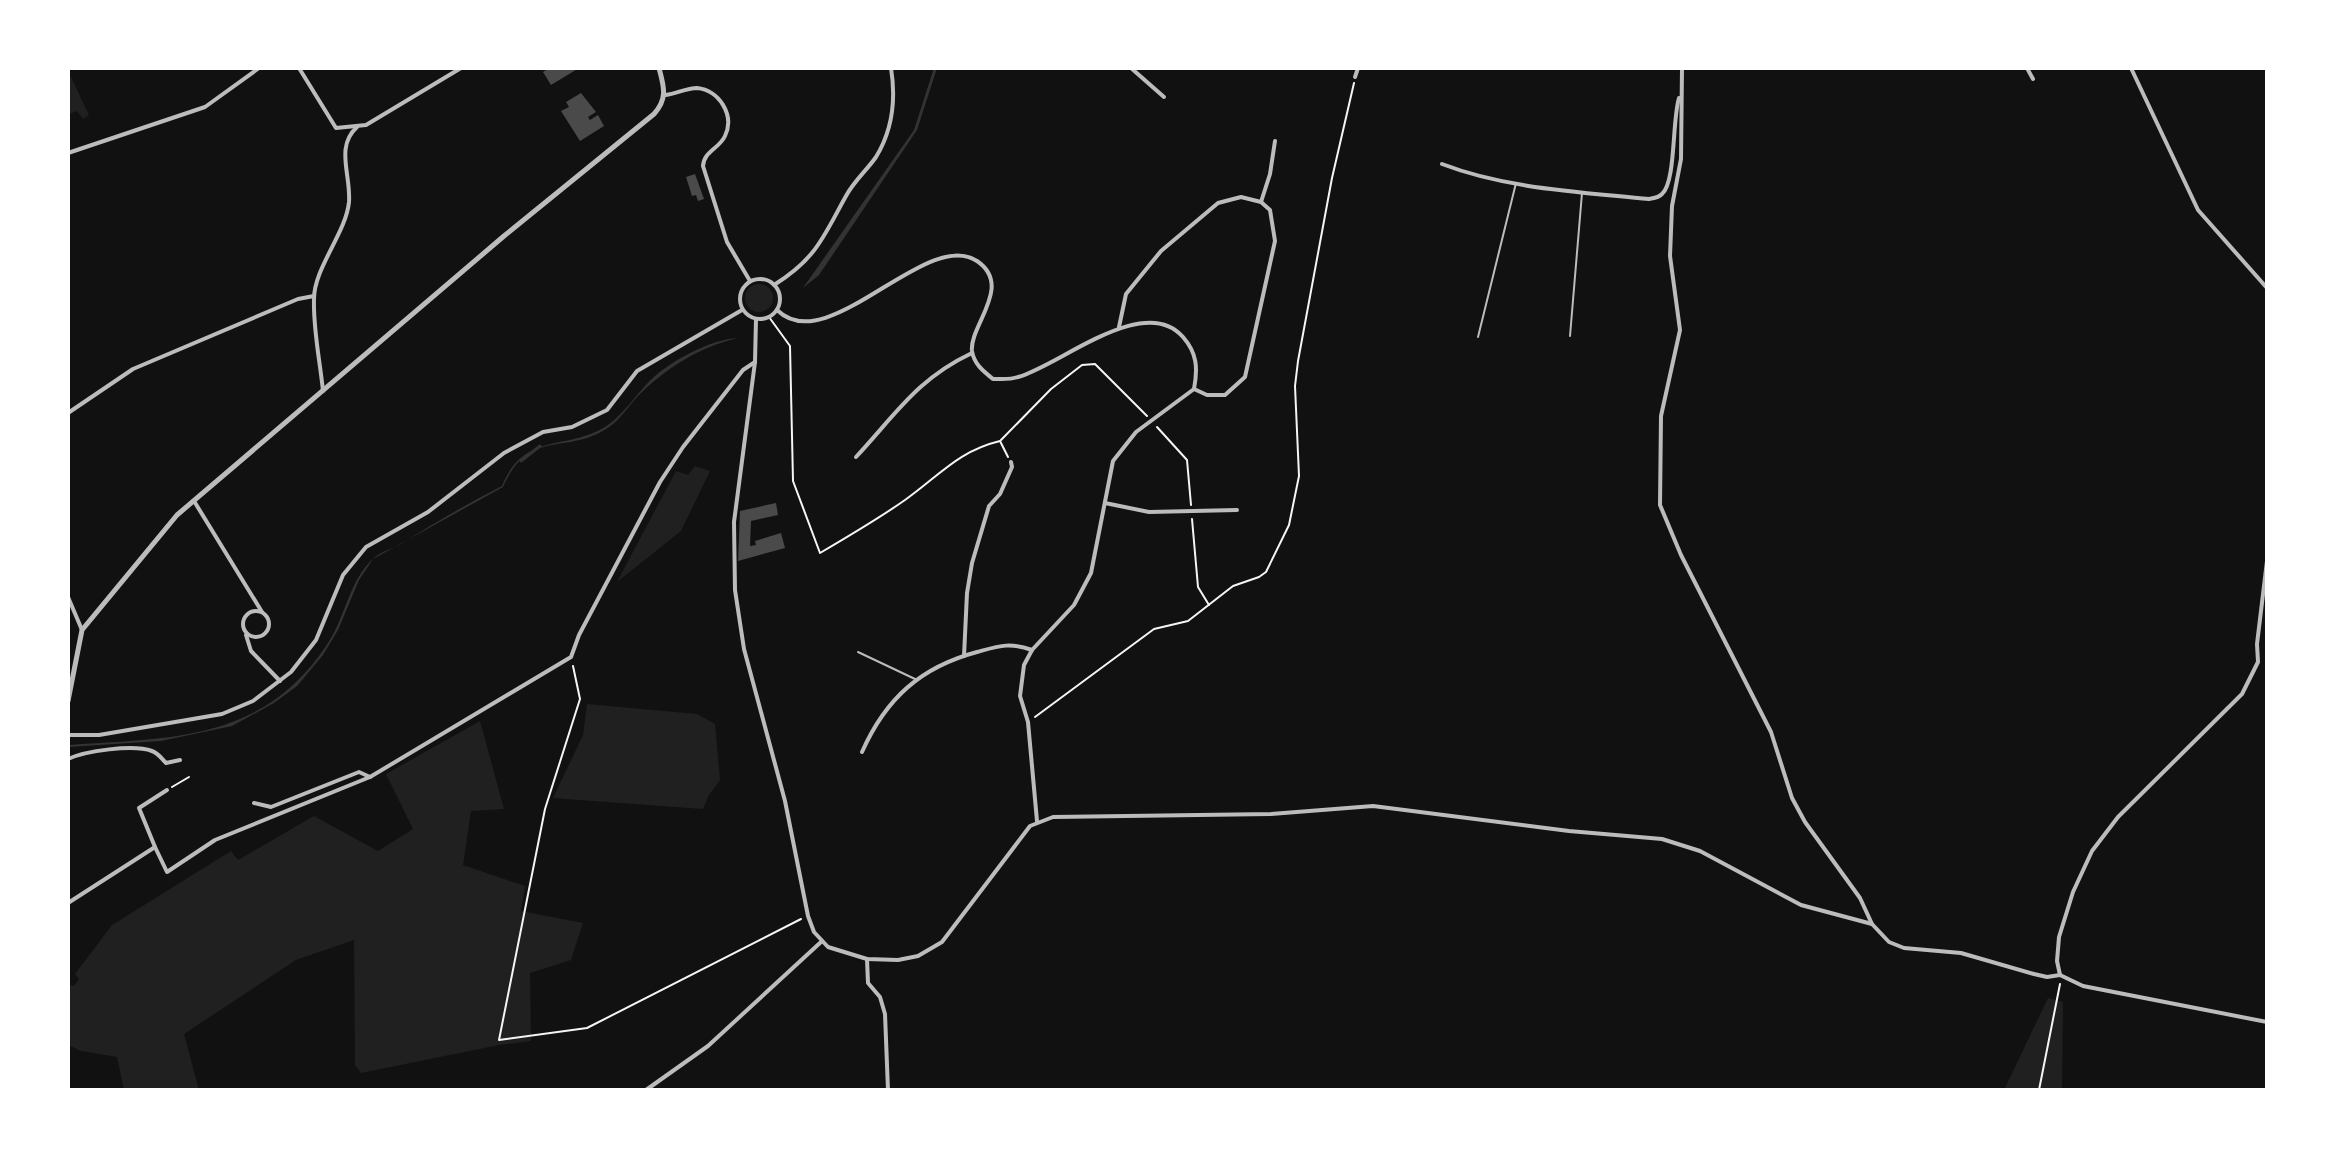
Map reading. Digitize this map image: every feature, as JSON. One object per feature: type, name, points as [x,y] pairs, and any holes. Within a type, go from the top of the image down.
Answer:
[{"type":"street","points":[[68,153],[205,107],[258,68]]},
{"type":"street","points":[[299,68],[336,128],[366,125],[461,68]]},
{"type":"street","points":[[68,701],[82,630],[177,515],[504,236],[654,114],[666,95],[659,68]]},
{"type":"street","points":[[774,285],[805,262],[824,239],[848,192],[876,156],[888,131],[893,110],[891,68]]},
{"type":"street","points":[[1131,68],[1164,97]]},
{"type":"street","points":[[1355,77],[1358,68]]},
{"type":"street","points":[[1682,68],[1681,159],[1672,206],[1670,256],[1680,330],[1661,416],[1660,505],[1681,555],[1771,732],[1792,798],[1805,822],[1860,898],[1872,924],[1889,942],[1904,948],[1961,953],[2047,977],[2060,975],[2083,986],[2267,1022]]},
{"type":"street","points":[[2027,68],[2033,79]]},
{"type":"street","points":[[2131,68],[2198,210],[2267,288]]},
{"type":"street","points":[[666,95],[700,88],[717,97],[726,111],[728,128],[725,137],[707,154],[703,166],[727,242],[750,281]]},
{"type":"street","points":[[1442,164],[1474,176],[1582,192],[1649,199],[1658,197],[1664,192],[1669,179],[1675,112],[1681,92]]},
{"type":"street","points":[[323,391],[314,296],[349,204],[344,145],[348,135],[357,127]]},
{"type":"street","points":[[1261,202],[1270,174],[1275,141]]},
{"type":"street","points":[[1119,327],[1126,294],[1161,251],[1218,203],[1241,197],[1261,202],[1270,210],[1275,241],[1245,377],[1225,395],[1207,395],[1194,389]]},
{"type":"street","points":[[777,310],[784,317],[804,322],[846,309],[923,263],[949,256],[975,260],[987,272],[991,293],[972,342],[972,353],[978,367],[993,379],[1018,378],[1119,327],[1154,323],[1177,330],[1190,345],[1198,367],[1194,389],[1136,432],[1113,461],[1091,573],[1084,590],[1032,650],[1024,665],[1020,696],[1028,722],[1037,822]]},
{"type":"street","points":[[763,279],[774,285],[780,297],[777,310],[769,317],[756,319],[742,310],[741,291],[750,281],[763,279]]},
{"type":"street","points":[[68,413],[133,369],[298,299],[314,296]]},
{"type":"street","points":[[68,735],[99,735],[222,714],[253,701],[291,672],[316,640],[343,575],[366,547],[428,512],[504,453],[543,432],[572,427],[607,410],[637,371],[742,310]]},
{"type":"street","points":[[756,319],[755,362],[734,522],[735,590],[744,649],[785,801],[808,916],[821,942],[828,947],[867,959],[898,960],[918,956],[942,942],[1030,826],[1053,817],[1271,814],[1373,806],[1569,831],[1662,839],[1700,851],[1801,905],[1872,924]]},
{"type":"street","points":[[856,457],[927,379],[972,353]]},
{"type":"street","points":[[167,790],[139,808],[167,872],[215,840],[370,777],[571,657],[579,635],[660,482],[743,370],[755,362]]},
{"type":"street","points":[[964,656],[967,593],[972,563],[989,506],[1000,494],[1012,467],[1011,462]]},
{"type":"street","points":[[194,501],[269,620],[268,630],[255,637],[246,633]]},
{"type":"street","points":[[1105,503],[1149,512],[1237,510]]},
{"type":"street","points":[[2060,975],[2057,961],[2059,937],[2073,892],[2092,851],[2118,817],[2242,694],[2258,662],[2257,644],[2267,561]]},
{"type":"street","points":[[68,597],[82,630]]},
{"type":"street","points":[[262,612],[247,613],[242,624],[251,651],[280,681]]},
{"type":"street","points":[[862,752],[885,709],[930,669],[964,656],[1015,644],[1032,650]]},
{"type":"street","points":[[68,759],[104,751],[140,748],[156,751],[166,763],[180,760]]},
{"type":"street","points":[[254,803],[271,807],[359,772],[370,777]]},
{"type":"street","points":[[68,903],[155,847]]},
{"type":"street","points":[[646,1090],[708,1046],[821,942]]},
{"type":"street","points":[[867,959],[868,983],[880,997],[885,1014],[888,1090]]},
{"type":"lane","points":[[1478,337],[1516,182]]},
{"type":"lane","points":[[1570,336],[1582,192]]},
{"type":"lane","points":[[858,652],[917,680]]},
{"type":"path","points":[[1028,722],[1154,629],[1188,621],[1233,586],[1266,572],[1289,525],[1299,476],[1295,386],[1298,361],[1332,178],[1355,77]]},
{"type":"path","points":[[1000,441],[1051,389],[1082,365],[1095,364],[1187,460],[1198,587],[1209,605]]},
{"type":"path","points":[[571,657],[580,699],[545,809],[499,1040],[587,1028],[808,916]]},
{"type":"path","points":[[167,790],[189,777]]},
{"type":"path","points":[[2039,1090],[2060,975]]},
{"type":"shaded area","points":[[934,68],[937,68],[917,130],[819,275],[803,288],[914,130]]},
{"type":"shaded area","points":[[68,71],[89,115],[83,119],[77,111],[68,114]]},
{"type":"shaded area","points":[[759,284],[769,288],[773,298],[769,308],[759,312],[749,308],[745,298],[749,288]]},
{"type":"shaded area","points":[[738,338],[710,347],[672,368],[649,386],[609,427],[579,440],[537,449],[525,456],[513,468],[503,487],[408,540],[502,486],[512,468],[523,457],[535,449],[578,438],[608,425],[655,376],[673,363],[706,346]]},
{"type":"shaded area","points":[[695,466],[710,471],[681,531],[617,582],[676,471],[688,475]]},
{"type":"shaded area","points":[[373,559],[359,580],[338,630],[323,655],[297,686],[274,703],[232,726],[161,741],[68,747],[145,740],[214,728],[246,716],[275,699],[303,675],[328,643],[353,587]]},
{"type":"shaded area","points":[[587,704],[697,714],[715,724],[720,780],[703,809],[553,798],[583,735]]},
{"type":"shaded area","points":[[480,721],[504,809],[471,811],[463,865],[525,886],[521,911],[583,923],[571,960],[530,973],[531,1041],[361,1073],[355,1065],[354,940],[296,960],[184,1034],[199,1090],[124,1090],[117,1057],[81,1051],[68,1045],[68,985],[74,986],[79,979],[75,974],[112,925],[231,851],[238,860],[314,816],[378,851],[413,829],[386,774]]},
{"type":"shaded area","points":[[2048,998],[2063,1002],[2062,1090],[2004,1090]]},
{"type":"building","points":[[549,68],[579,68],[551,85],[543,72]]},
{"type":"building","points":[[581,93],[596,112],[588,117],[590,120],[598,115],[604,126],[580,141],[561,111],[569,107],[566,102]]},
{"type":"building","points":[[695,174],[704,199],[698,201],[696,195],[692,196],[686,177]]},
{"type":"building","points":[[776,503],[778,515],[751,521],[750,546],[756,545],[755,541],[781,533],[785,548],[738,561],[740,511]]},
{"type":"waterway","points":[[521,461],[540,446]]}]
